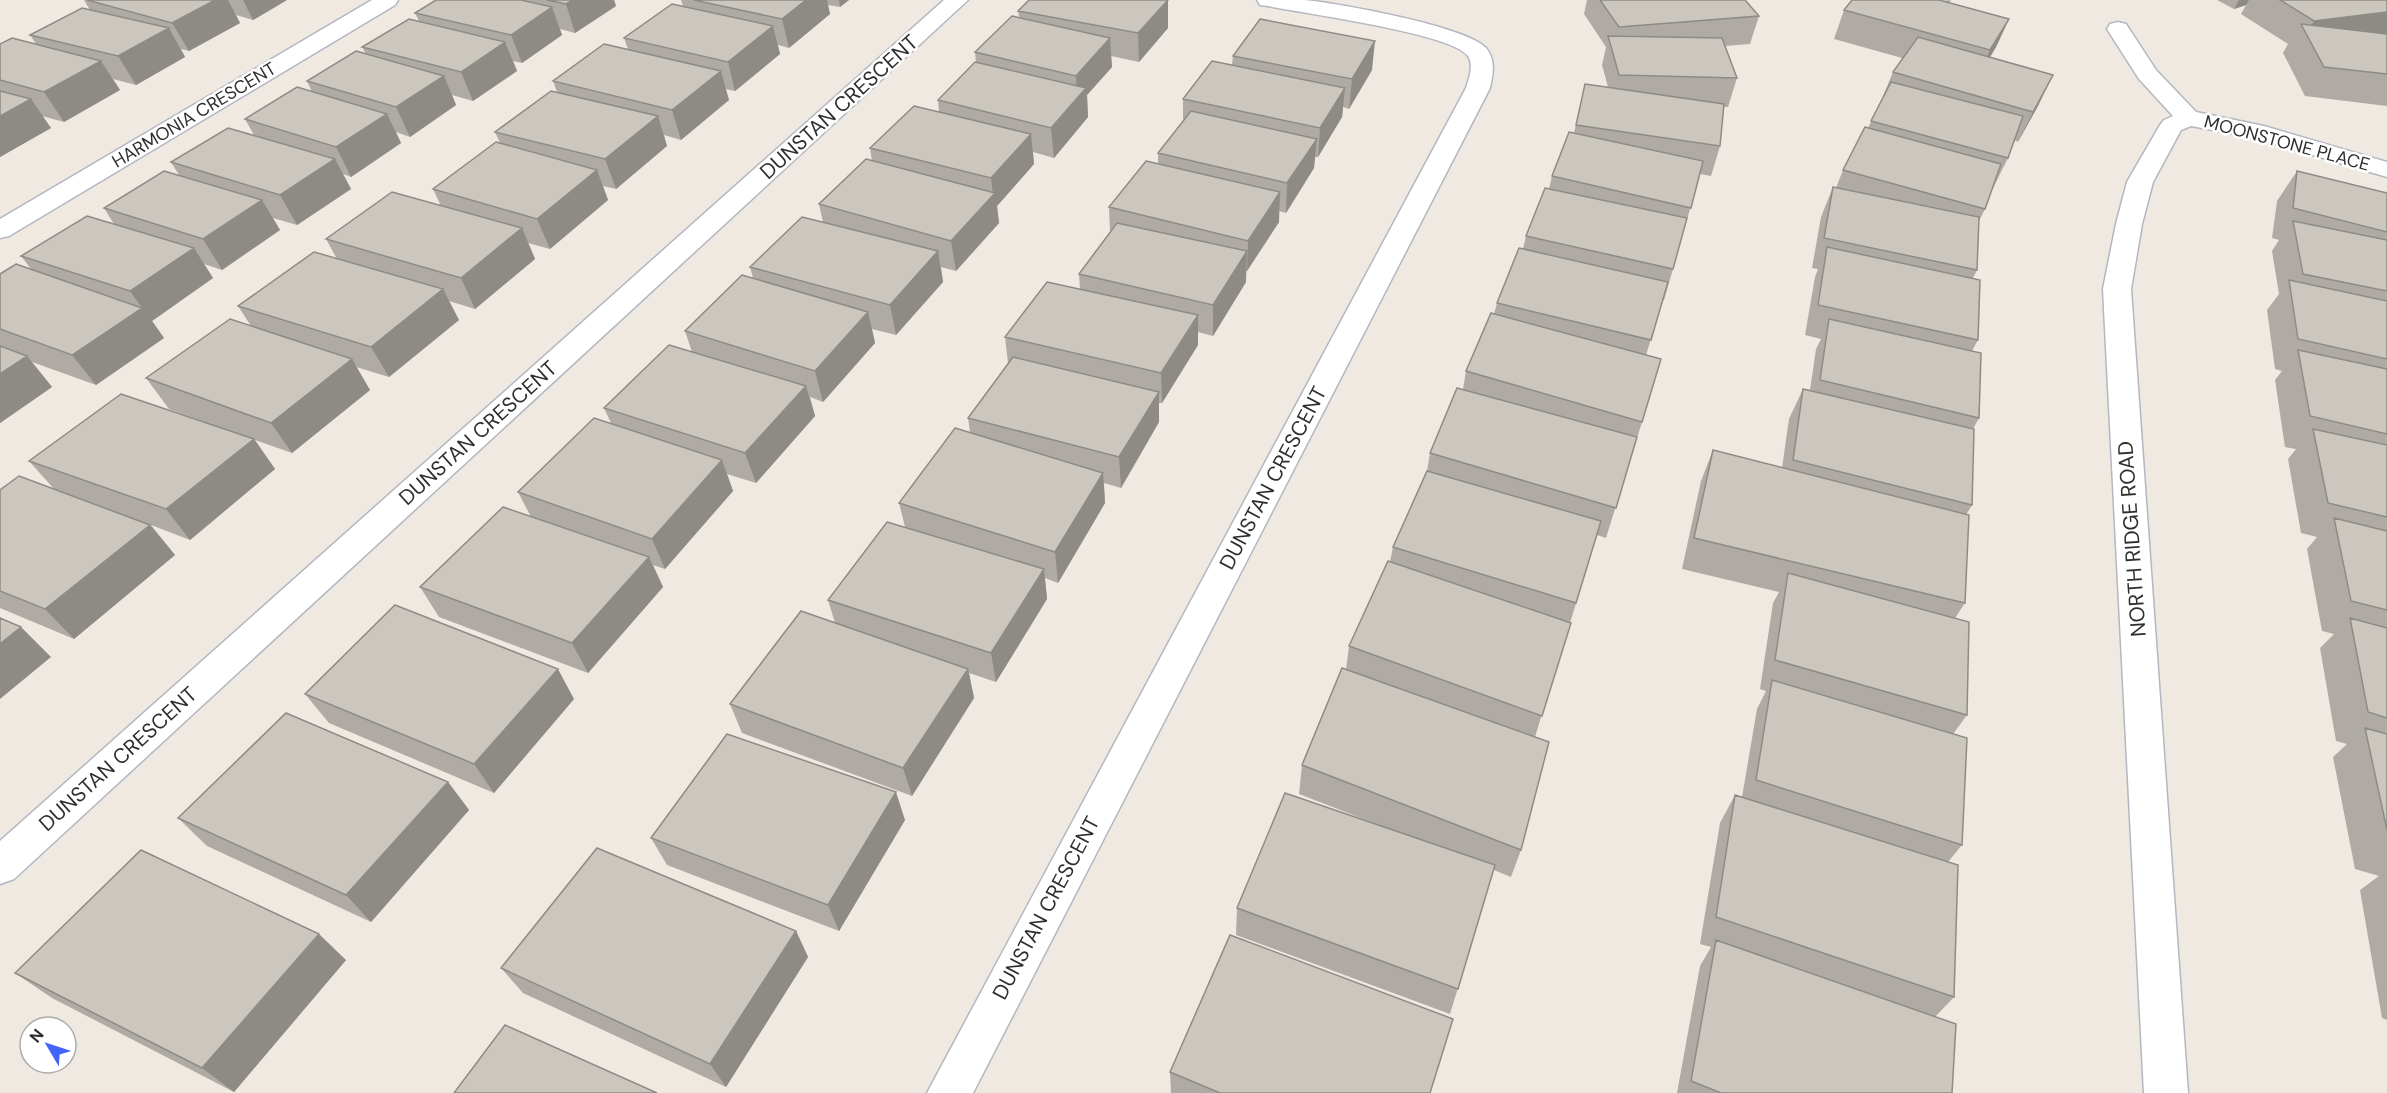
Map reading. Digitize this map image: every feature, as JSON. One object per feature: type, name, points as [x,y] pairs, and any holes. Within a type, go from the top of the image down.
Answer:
[{"type":"street","name":"HARMONIA CRESCENT","points":[[0,230],[387,0]]},
{"type":"street","name":"DUNSTAN CRESCENT","points":[[0,866],[957,0]]},
{"type":"street","name":"DUNSTAN CRESCENT","points":[[949,1093],[1478,88],[1483,67],[1477,51],[1463,42],[1425,31],[1268,0]]},
{"type":"street","points":[[2118,29],[2147,74],[2188,118]]},
{"type":"street","name":"MOONSTONE PLACE","points":[[2188,118],[2256,131],[2387,171]]},
{"type":"street","name":"NORTH RIDGE ROAD","points":[[2166,1093],[2116,290],[2140,182],[2172,125],[2188,118]]},
{"type":"building","points":[[87,0],[215,0],[172,23]]},
{"type":"building","points":[[436,0],[521,0],[552,7],[511,35],[415,13]]},
{"type":"building","points":[[547,0],[573,0],[566,4]]},
{"type":"building","points":[[694,0],[806,0],[782,19]]},
{"type":"building","points":[[1029,0],[1168,0],[1138,33],[1018,11]]},
{"type":"building","points":[[1600,0],[1745,0],[1759,16],[1619,27]]},
{"type":"building","points":[[1852,0],[1939,0],[2009,19],[1990,50],[1844,10]]},
{"type":"building","points":[[2280,0],[2387,0],[2387,12],[2314,21]]},
{"type":"building","points":[[672,4],[773,26],[728,62],[624,38]]},
{"type":"building","points":[[82,8],[169,28],[118,56],[30,35]]},
{"type":"building","points":[[1012,16],[1110,38],[1076,76],[975,52]]},
{"type":"building","points":[[409,19],[505,42],[461,72],[362,47]]},
{"type":"building","points":[[1260,19],[1375,41],[1352,79],[1233,56]]},
{"type":"building","points":[[2301,24],[2387,34],[2387,74],[2324,67]]},
{"type":"building","points":[[1608,36],[1722,38],[1737,78],[1619,75]]},
{"type":"building","points":[[1918,37],[2053,75],[2033,112],[1893,72]]},
{"type":"building","points":[[12,38],[101,61],[44,92],[0,80],[0,44]]},
{"type":"building","points":[[604,44],[721,71],[672,110],[553,81]]},
{"type":"building","points":[[356,51],[444,76],[396,107],[307,81]]},
{"type":"building","points":[[1212,61],[1345,88],[1320,128],[1183,99]]},
{"type":"building","points":[[975,62],[1086,88],[1051,128],[938,100]]},
{"type":"building","points":[[1891,82],[2023,116],[2008,158],[1871,121]]},
{"type":"building","points":[[1585,84],[1724,104],[1720,146],[1576,125]]},
{"type":"building","points":[[297,87],[387,114],[336,147],[245,119]]},
{"type":"building","points":[[0,91],[31,99],[0,116]]},
{"type":"building","points":[[551,91],[658,116],[605,159],[495,132]]},
{"type":"building","points":[[914,106],[1031,134],[991,178],[870,148]]},
{"type":"building","points":[[1191,111],[1317,139],[1287,183],[1158,153]]},
{"type":"building","points":[[1865,127],[2001,164],[1985,209],[1843,170]]},
{"type":"building","points":[[228,128],[335,159],[280,195],[171,162]]},
{"type":"building","points":[[1569,132],[1703,161],[1691,208],[1552,176]]},
{"type":"building","points":[[496,142],[597,170],[537,219],[433,189]]},
{"type":"building","points":[[866,159],[995,193],[951,241],[819,204]]},
{"type":"building","points":[[1146,161],[1280,192],[1248,241],[1109,207]]},
{"type":"building","points":[[164,171],[262,200],[203,239],[104,208]]},
{"type":"building","points":[[2297,171],[2387,193],[2387,232],[2293,208]]},
{"type":"building","points":[[1833,187],[1979,217],[1977,270],[1824,238]]},
{"type":"building","points":[[1545,188],[1687,218],[1673,269],[1526,236]]},
{"type":"building","points":[[392,192],[522,228],[461,278],[326,239]]},
{"type":"building","points":[[87,216],[194,248],[130,291],[21,256]]},
{"type":"building","points":[[802,217],[938,251],[890,305],[750,267]]},
{"type":"building","points":[[2293,221],[2387,240],[2387,291],[2303,274]]},
{"type":"building","points":[[1117,223],[1247,251],[1213,305],[1079,274]]},
{"type":"building","points":[[1827,247],[1980,280],[1978,340],[1818,305]]},
{"type":"building","points":[[1519,248],[1668,282],[1651,340],[1497,303]]},
{"type":"building","points":[[314,252],[443,289],[371,347],[238,306]]},
{"type":"building","points":[[16,264],[142,308],[72,355],[0,329],[0,274]]},
{"type":"building","points":[[742,275],[868,312],[815,371],[685,331]]},
{"type":"building","points":[[2289,280],[2387,301],[2387,359],[2298,339]]},
{"type":"building","points":[[1047,282],[1198,315],[1161,373],[1005,337]]},
{"type":"building","points":[[1491,313],[1661,359],[1642,422],[1466,371]]},
{"type":"building","points":[[230,319],[352,359],[271,423],[146,378]]},
{"type":"building","points":[[1829,319],[1981,353],[1979,418],[1820,380]]},
{"type":"building","points":[[669,345],[806,386],[745,453],[604,408]]},
{"type":"building","points":[[0,346],[27,356],[0,374]]},
{"type":"building","points":[[2298,350],[2387,369],[2387,434],[2310,416]]},
{"type":"building","points":[[1013,357],[1159,392],[1119,457],[968,418]]},
{"type":"building","points":[[1457,388],[1637,437],[1616,508],[1430,453]]},
{"type":"building","points":[[1803,389],[1974,429],[1972,505],[1793,460]]},
{"type":"building","points":[[121,394],[254,439],[166,509],[29,461]]},
{"type":"building","points":[[594,418],[722,460],[652,539],[518,492]]},
{"type":"building","points":[[955,428],[1103,473],[1055,552],[899,503]]},
{"type":"building","points":[[2313,429],[2387,445],[2387,517],[2328,503]]},
{"type":"building","points":[[1713,450],[1969,515],[1965,603],[1694,538]]},
{"type":"building","points":[[1427,471],[1601,521],[1576,603],[1393,547]]},
{"type":"building","points":[[19,476],[150,525],[45,609],[0,591],[0,490]]},
{"type":"building","points":[[503,507],[649,557],[572,643],[420,587]]},
{"type":"building","points":[[2334,518],[2387,531],[2387,610],[2351,601]]},
{"type":"building","points":[[887,522],[1044,569],[991,653],[828,600]]},
{"type":"building","points":[[1388,561],[1571,623],[1542,716],[1349,646]]},
{"type":"building","points":[[1788,573],[1969,622],[1967,715],[1775,660]]},
{"type":"building","points":[[395,605],[558,669],[474,764],[305,694]]},
{"type":"building","points":[[801,611],[968,669],[903,768],[730,704]]},
{"type":"building","points":[[0,618],[21,627],[0,644]]},
{"type":"building","points":[[2350,618],[2387,628],[2387,718],[2368,712]]},
{"type":"building","points":[[1342,668],[1549,742],[1521,850],[1302,765]]},
{"type":"building","points":[[1772,680],[1967,738],[1962,845],[1756,780]]},
{"type":"building","points":[[286,713],[448,782],[346,895],[178,818]]},
{"type":"building","points":[[2365,728],[2387,734],[2387,830]]},
{"type":"building","points":[[727,734],[896,792],[828,905],[651,838]]},
{"type":"building","points":[[1285,793],[1495,865],[1458,989],[1237,908]]},
{"type":"building","points":[[1735,795],[1958,865],[1954,997],[1716,917]]},
{"type":"building","points":[[597,848],[796,931],[710,1064],[501,968]]},
{"type":"building","points":[[141,850],[319,934],[202,1068],[15,973]]},
{"type":"building","points":[[1230,935],[1453,1019],[1430,1093],[1220,1093],[1170,1072]]},
{"type":"building","points":[[1716,940],[1956,1024],[1952,1093],[1721,1093],[1691,1081]]},
{"type":"building","points":[[505,1025],[657,1093],[454,1093]]}]
